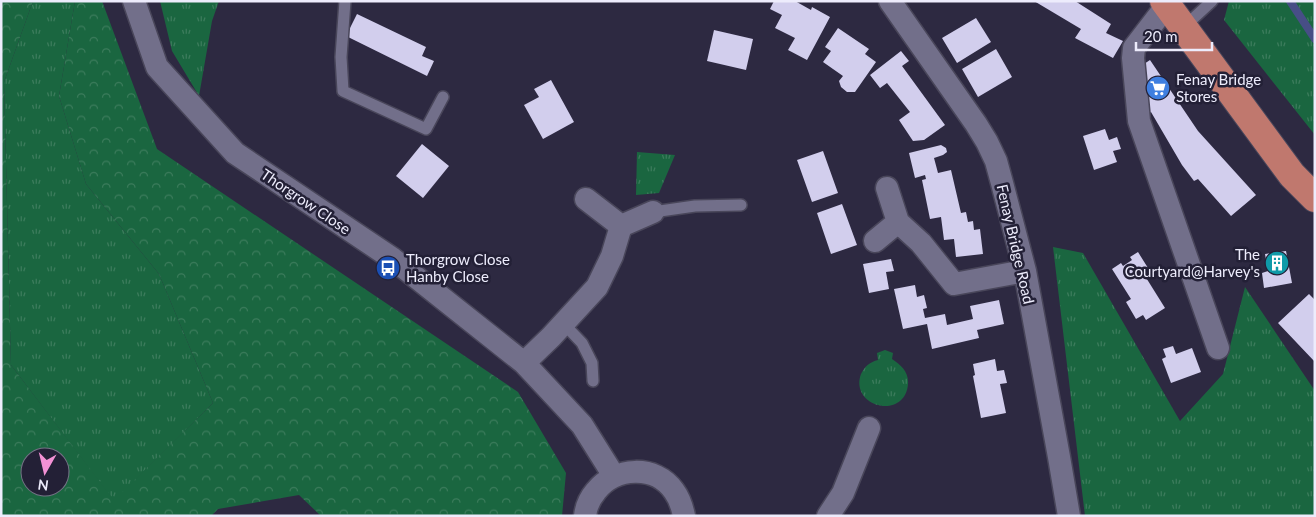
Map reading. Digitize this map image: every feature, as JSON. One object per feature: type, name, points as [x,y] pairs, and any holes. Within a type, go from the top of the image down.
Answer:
[{"type":"highway","points":[[1166,3],[1292,175],[1315,198]]},
{"type":"street","name":"Thorgrow Close","points":[[134,1],[157,68],[235,153],[393,259],[524,363],[582,425],[614,476]]},
{"type":"street","name":"Fenay Bridge Road","points":[[890,1],[976,124],[996,161],[1024,270],[1069,516]]},
{"type":"street","points":[[1166,3],[1134,48],[1133,58],[1139,121],[1218,348]]},
{"type":"street","points":[[887,188],[898,222],[926,250],[954,284],[1024,270]]},
{"type":"street","points":[[586,199],[621,226]]},
{"type":"street","points":[[524,363],[597,287],[612,256],[621,226],[653,212]]},
{"type":"street","points":[[875,241],[898,222]]},
{"type":"street","points":[[828,516],[843,493],[869,428]]},
{"type":"street","points":[[585,516],[591,496],[601,484],[614,476],[630,472],[646,472],[661,478],[673,489],[682,503],[684,516]]},
{"type":"lane","points":[[345,1],[341,58],[343,92],[426,129],[443,97]]},
{"type":"lane","points":[[1184,27],[1212,1]]},
{"type":"lane","points":[[653,212],[695,206],[740,205]]},
{"type":"lane","points":[[563,323],[582,343],[592,363],[593,381]]},
{"type":"green space","points":[[1,1],[33,1],[4,82],[11,365],[114,500],[213,403],[159,274],[86,184],[59,96],[75,1],[102,1],[157,149],[518,392],[566,473],[562,516],[321,516],[299,495],[218,509],[211,516],[1,516]]},
{"type":"green space","points":[[33,1],[75,1],[59,96],[86,184],[159,274],[213,403],[114,501],[11,365],[4,82]]},
{"type":"green space","points":[[160,1],[219,1],[212,21],[199,96],[172,51]]},
{"type":"green space","points":[[1229,1],[1315,1],[1315,135],[1224,20]]},
{"type":"green space","points":[[637,152],[675,155],[659,193],[636,195]]},
{"type":"green space","points":[[1053,247],[1083,253],[1180,421],[1223,374],[1245,287],[1315,391],[1315,516],[1085,516]]},
{"type":"green space","points":[[885,350],[893,353],[892,359],[904,369],[908,380],[905,396],[898,403],[889,406],[879,405],[870,401],[863,395],[859,385],[864,369],[870,363],[878,360],[877,353]]},
{"type":"building","points":[[774,1],[795,1],[811,10],[812,7],[830,17],[807,60],[788,50],[795,38],[775,28],[782,15],[770,9]]},
{"type":"building","points":[[1034,1],[1075,1],[1111,24],[1106,33],[1123,41],[1113,58],[1075,38],[1081,29]]},
{"type":"building","points":[[357,14],[426,47],[422,56],[434,61],[427,76],[346,36]]},
{"type":"building","points":[[976,18],[991,42],[957,63],[942,38]]},
{"type":"building","points":[[838,28],[869,49],[865,54],[876,62],[855,92],[847,92],[841,87],[839,81],[843,76],[823,62],[831,51],[825,47]]},
{"type":"building","points":[[714,30],[753,39],[746,70],[707,61]]},
{"type":"building","points":[[996,49],[1012,77],[978,97],[962,69]]},
{"type":"building","points":[[901,51],[909,61],[902,66],[945,125],[924,140],[913,141],[899,120],[910,112],[887,83],[880,88],[870,75]]},
{"type":"building","points":[[1150,60],[1198,131],[1256,195],[1231,216],[1198,179],[1194,181],[1182,165],[1151,112],[1142,119],[1138,68]]},
{"type":"building","points":[[551,80],[574,122],[543,139],[524,105],[539,97],[534,89]]},
{"type":"building","points":[[1105,129],[1109,140],[1117,137],[1121,149],[1113,151],[1117,162],[1094,170],[1083,136]]},
{"type":"building","points":[[422,144],[449,166],[423,198],[396,176]]},
{"type":"building","points":[[941,145],[946,148],[947,152],[934,158],[938,173],[951,170],[961,213],[966,212],[968,222],[973,221],[974,230],[980,229],[983,254],[956,257],[954,239],[944,240],[941,217],[930,219],[922,180],[926,179],[925,175],[915,178],[909,153]]},
{"type":"building","points":[[823,151],[838,193],[812,202],[797,160]]},
{"type":"building","points":[[842,204],[857,245],[831,254],[817,213]]},
{"type":"building","name":"The Courtyard@Harvey's","points":[[1286,251],[1292,283],[1264,288],[1262,273],[1268,271],[1265,254]]},
{"type":"building","points":[[1138,252],[1148,268],[1146,270],[1148,274],[1145,276],[1165,308],[1146,320],[1143,315],[1136,319],[1126,302],[1131,299],[1112,269],[1121,263],[1123,266],[1132,260],[1130,257]]},
{"type":"building","points":[[891,259],[894,271],[886,272],[889,289],[869,293],[863,264]]},
{"type":"building","points":[[915,285],[917,297],[924,295],[927,308],[923,309],[925,318],[945,314],[947,325],[973,319],[970,306],[999,300],[1004,324],[977,330],[979,338],[932,349],[927,324],[903,329],[894,289]]},
{"type":"building","points":[[1309,294],[1315,300],[1315,362],[1278,323]]},
{"type":"building","points":[[1173,346],[1176,354],[1192,348],[1201,372],[1171,383],[1162,359],[1166,357],[1163,349]]},
{"type":"building","points":[[995,359],[997,371],[1004,370],[1007,383],[1000,384],[1006,413],[981,418],[973,376],[975,375],[973,364]]},
{"type":"waterway","points":[[1290,1],[1315,39]]},
{"type":"place","name":"Fenay Bridge Stores","points":[[1158,88]]},
{"type":"place","name":"The Courtyard@Harvey's","points":[[1277,263]]},
{"type":"place","name":"Thorgrow Close Hanby Close","points":[[388,268]]}]
